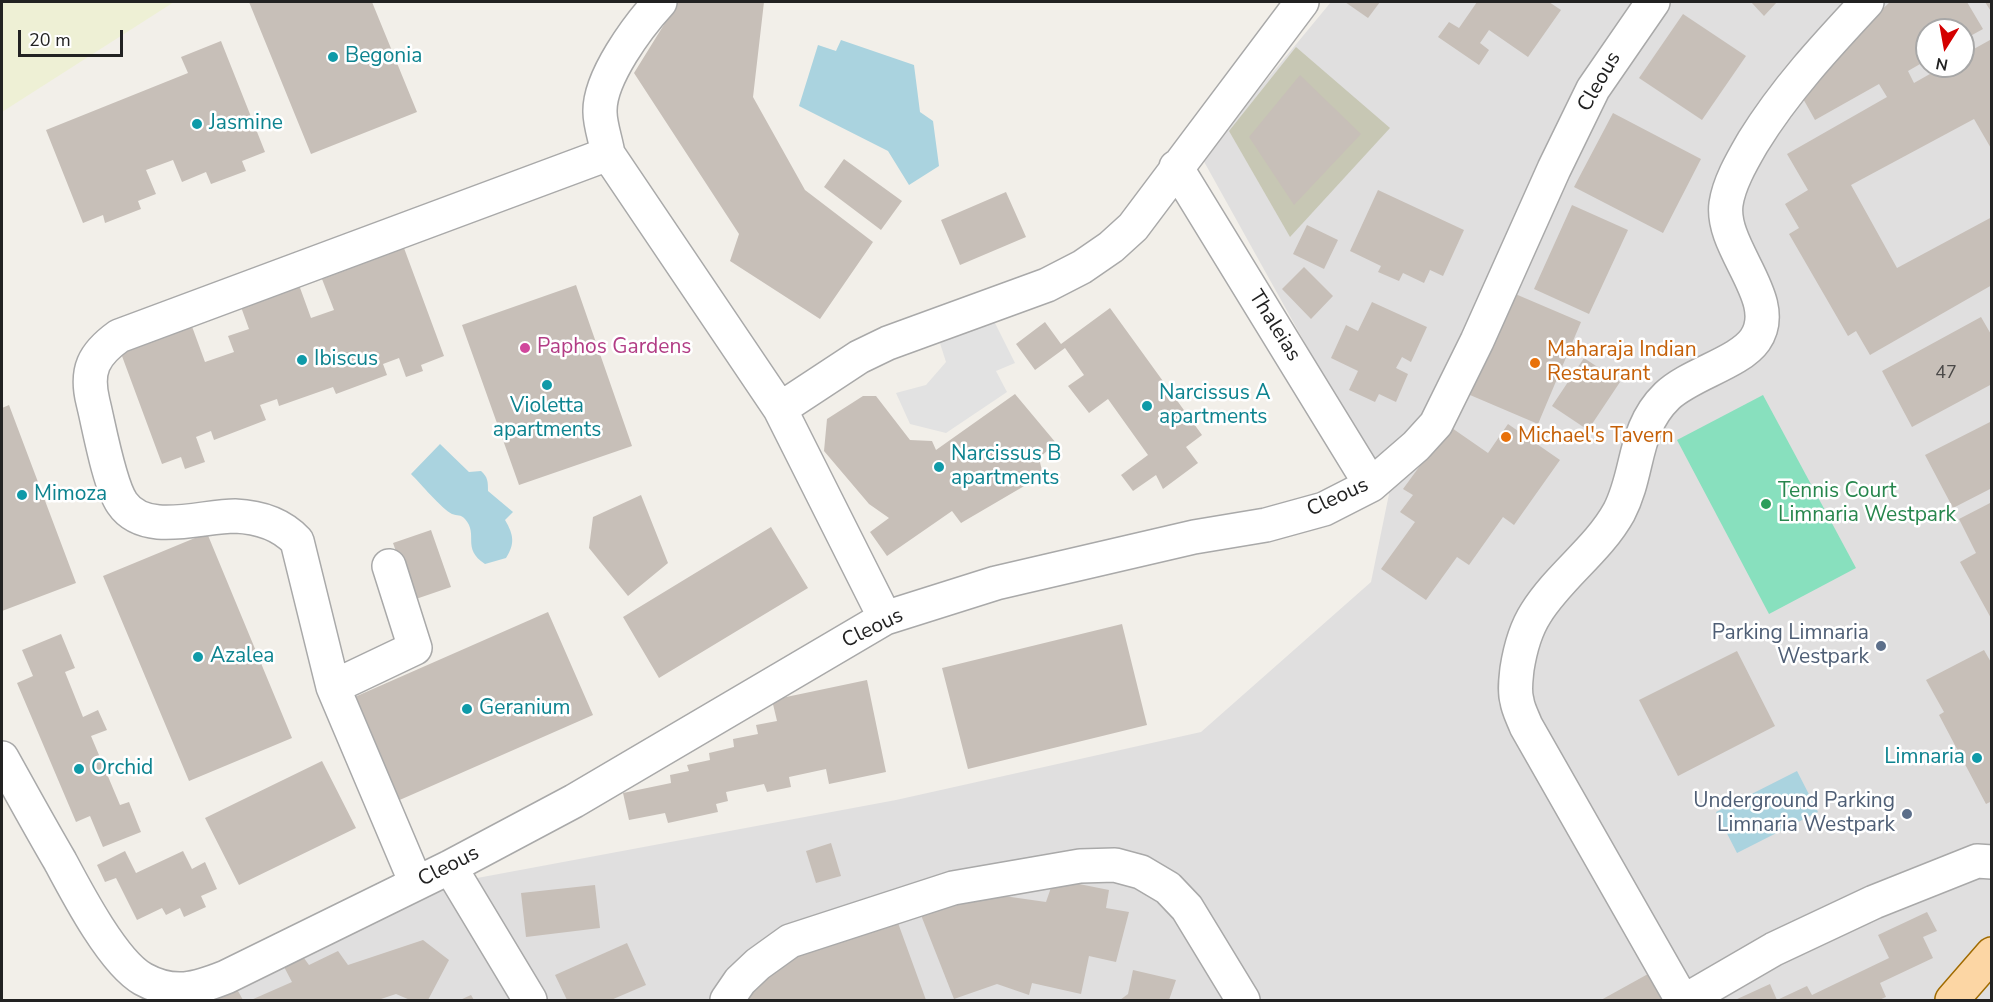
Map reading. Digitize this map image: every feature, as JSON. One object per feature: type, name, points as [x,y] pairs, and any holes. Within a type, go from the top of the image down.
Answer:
[{"type":"main road","points":[[1952,1000],[1992,954]]},
{"type":"street","points":[[660,2],[637,28],[604,89],[600,112],[608,154],[780,409],[885,618]]},
{"type":"street","points":[[780,409],[859,357],[888,343],[1047,285],[1082,267],[1111,247],[1133,227],[1302,2]]},
{"type":"street","name":"Cleous","points":[[2,758],[88,912],[123,963],[142,979],[162,987],[183,991],[199,988],[416,884],[574,801],[885,618],[996,584],[1194,537],[1266,525],[1324,508],[1371,485],[1416,446],[1436,424],[1477,341],[1554,169],[1593,89],[1653,2]]},
{"type":"street","points":[[1867,2],[1817,56],[1773,110],[1744,158],[1726,202],[1725,217],[1731,240],[1761,302],[1761,326],[1756,339],[1741,353],[1681,384],[1653,413],[1642,434],[1628,489],[1620,510],[1609,528],[1536,613],[1519,655],[1516,700],[1526,726],[1684,1000],[1774,949],[1874,902],[1977,861],[1992,862]]},
{"type":"street","points":[[416,884],[333,687],[297,541],[290,533],[263,520],[235,516],[164,522],[147,521],[133,514],[122,503],[114,485],[91,394],[94,361],[102,348],[119,336],[608,154]]},
{"type":"street","name":"Thaleias","points":[[1176,167],[1371,485]]},
{"type":"street","points":[[333,687],[414,650],[415,647],[389,566]]},
{"type":"street","points":[[727,1000],[746,975],[790,941],[953,888],[1080,866],[1115,865],[1141,872],[1168,888],[1187,908],[1244,1000]]},
{"type":"street","points":[[450,867],[530,1000]]},
{"type":"shaded area","points":[[2,2],[174,2],[2,112]]},
{"type":"shaded area","points":[[1331,2],[1991,2],[1991,1000],[191,1000],[445,884],[896,800],[1201,732],[1371,582],[1389,494],[1202,158]]},
{"type":"shaded area","points":[[1296,47],[1390,128],[1290,237],[1229,131]]},
{"type":"shaded area","points":[[993,319],[1015,363],[996,371],[1007,392],[946,433],[910,424],[896,393],[926,385],[946,362],[938,337]]},
{"type":"green space","name":"Tennis Court Limnaria Westpark","points":[[1763,395],[1856,568],[1769,614],[1677,440]]},
{"type":"water","points":[[841,40],[914,65],[920,112],[933,121],[939,166],[909,185],[888,151],[799,106],[818,45],[836,51]]},
{"type":"water","points":[[440,444],[469,472],[481,471],[487,480],[488,491],[513,512],[505,520],[512,539],[506,558],[485,564],[478,558],[472,547],[471,531],[465,519],[452,514],[437,502],[411,474]]},
{"type":"water","points":[[1797,771],[1818,812],[1737,853],[1716,812]]},
{"type":"building","name":"Begonia","points":[[249,2],[372,2],[417,112],[311,154]]},
{"type":"building","points":[[678,2],[764,2],[753,97],[805,190],[873,242],[820,319],[730,261],[739,234],[634,73]]},
{"type":"building","points":[[1345,2],[1380,2],[1368,18]]},
{"type":"building","points":[[1477,2],[1549,2],[1561,10],[1528,57],[1489,30],[1480,43],[1489,50],[1479,65],[1438,37],[1449,22],[1459,28]]},
{"type":"building","points":[[1751,2],[1777,2],[1764,16]]},
{"type":"building","points":[[1890,2],[1967,2],[1983,29],[1975,33],[1975,18],[1915,18],[1915,67],[1908,71],[1914,83],[1923,78],[1975,78],[1975,48],[1990,40],[1992,44],[1992,150],[1974,119],[1851,185],[1897,268],[1992,217],[1992,285],[1870,355],[1856,331],[1848,336],[1789,234],[1799,228],[1785,204],[1808,190],[1787,154],[1887,97],[1879,84],[1815,120],[1801,95],[1858,32]]},
{"type":"building","points":[[1985,2],[1992,2],[1992,13]]},
{"type":"building","points":[[1683,14],[1746,56],[1702,120],[1639,78]]},
{"type":"building","points":[[221,41],[265,152],[242,161],[246,171],[211,184],[206,172],[182,182],[173,160],[146,170],[156,194],[138,201],[141,209],[105,223],[103,215],[83,223],[46,130],[188,73],[181,57]]},
{"type":"building","points":[[1300,75],[1361,134],[1294,205],[1249,137]]},
{"type":"building","points":[[1613,113],[1701,159],[1663,233],[1574,187]]},
{"type":"building","points":[[844,159],[902,201],[881,230],[824,187]]},
{"type":"building","points":[[1378,190],[1464,230],[1443,276],[1430,270],[1424,283],[1403,273],[1399,281],[1378,272],[1381,266],[1350,251]]},
{"type":"building","points":[[1006,192],[1026,237],[960,265],[941,220]]},
{"type":"building","points":[[1572,205],[1628,230],[1589,314],[1534,289]]},
{"type":"building","points":[[1307,225],[1338,240],[1324,269],[1293,254]]},
{"type":"building","name":"Ibiscus","points":[[404,248],[444,356],[421,365],[423,371],[406,377],[399,358],[383,364],[387,375],[336,394],[333,387],[279,406],[277,399],[260,405],[266,420],[214,440],[211,431],[196,437],[205,462],[185,469],[181,457],[162,464],[119,348],[190,321],[205,362],[234,352],[228,336],[249,329],[241,307],[299,285],[311,318],[334,310],[322,279]]},
{"type":"building","points":[[1304,267],[1333,296],[1311,319],[1282,289]]},
{"type":"building","name":"Violetta apartments","points":[[576,285],[632,446],[519,485],[462,325]]},
{"type":"building","points":[[1513,293],[1581,322],[1538,424],[1470,395]]},
{"type":"building","points":[[1372,302],[1427,327],[1411,362],[1402,357],[1396,368],[1408,374],[1396,402],[1379,394],[1375,402],[1349,390],[1358,371],[1331,358],[1346,325],[1358,331]]},
{"type":"building","name":"Narcissus A apartments","points":[[1110,308],[1202,435],[1186,447],[1198,463],[1163,489],[1156,475],[1133,491],[1121,475],[1148,455],[1108,399],[1089,413],[1068,386],[1084,375],[1065,348],[1035,370],[1016,344],[1045,322],[1061,344]]},
{"type":"building","points":[[1981,317],[1992,336],[1992,384],[1912,427],[1882,371]]},
{"type":"building","points":[[1584,358],[1620,382],[1588,430],[1552,406]]},
{"type":"building","name":"Narcissus B apartments","points":[[1015,394],[1056,443],[1039,458],[1043,475],[961,523],[952,511],[887,556],[870,532],[889,518],[869,504],[824,451],[827,419],[863,396],[876,396],[910,440],[932,441],[936,450]]},
{"type":"building","name":"Mimoza","points":[[9,405],[76,583],[2,611],[2,408]]},
{"type":"building","points":[[1992,421],[1992,488],[1953,508],[1925,455]]},
{"type":"building","points":[[1508,424],[1560,460],[1514,525],[1503,517],[1469,565],[1457,557],[1426,600],[1381,569],[1415,522],[1400,512],[1413,495],[1403,489],[1449,426],[1488,453]]},
{"type":"building","points":[[641,495],[668,563],[628,596],[589,548],[593,517]]},
{"type":"building","points":[[1992,502],[1992,620],[1960,562],[1976,553],[1959,519]]},
{"type":"building","points":[[771,527],[808,588],[659,678],[623,617]]},
{"type":"building","points":[[431,530],[451,587],[413,600],[393,543]]},
{"type":"building","name":"Azalea","points":[[207,533],[292,738],[189,781],[103,576]]},
{"type":"building","name":"Geranium","points":[[548,612],[593,715],[386,806],[341,703]]},
{"type":"building","points":[[1122,624],[1147,725],[968,769],[942,668]]},
{"type":"building","name":"Orchid","points":[[61,634],[75,668],[65,672],[83,717],[98,710],[107,730],[91,736],[120,805],[129,802],[141,832],[103,847],[90,816],[76,822],[17,683],[33,676],[22,650]]},
{"type":"building","name":"Limnaria","points":[[1984,650],[1992,664],[1992,801],[1986,804],[1939,715],[1944,712],[1926,680]]},
{"type":"building","points":[[1737,651],[1775,726],[1678,776],[1639,700]]},
{"type":"building","points":[[867,680],[886,772],[829,784],[826,769],[789,777],[791,787],[767,792],[764,784],[726,792],[728,801],[716,804],[718,812],[668,823],[665,813],[629,820],[623,793],[671,783],[670,775],[689,771],[687,765],[710,760],[709,753],[734,747],[733,739],[758,734],[756,725],[777,721],[772,700]]},
{"type":"building","points":[[322,761],[356,828],[239,885],[205,818]]},
{"type":"building","points":[[831,843],[841,876],[816,883],[806,851]]},
{"type":"building","points":[[125,851],[136,873],[183,851],[192,869],[205,862],[217,889],[201,896],[206,907],[184,917],[180,908],[166,915],[162,908],[137,920],[116,878],[105,882],[97,865]]},
{"type":"building","points":[[1054,879],[1109,890],[1106,908],[1129,912],[1116,962],[1089,956],[1081,994],[1032,983],[1029,995],[997,984],[954,999],[917,905],[1004,896],[1046,902]]},
{"type":"building","points":[[595,885],[600,928],[526,937],[521,893]]},
{"type":"building","points":[[1927,912],[1937,931],[1923,937],[1933,958],[1880,983],[1886,997],[1879,1000],[1777,1000],[1807,986],[1812,995],[1889,958],[1878,935]]},
{"type":"building","points":[[898,923],[926,1000],[739,1000],[777,962]]},
{"type":"building","points":[[423,940],[449,960],[428,1000],[410,1000],[396,994],[378,1000],[251,1000],[292,982],[282,963],[301,954],[309,965],[338,951],[348,965]]},
{"type":"building","points":[[627,943],[646,985],[611,1000],[567,1000],[555,975]]},
{"type":"building","points":[[1657,969],[1674,1000],[1601,1000]]},
{"type":"building","points":[[1133,970],[1176,980],[1169,1000],[1120,1000],[1128,994]]},
{"type":"building","points":[[233,982],[243,1000],[218,1000],[213,993]]},
{"type":"building","points":[[1770,984],[1777,1000],[1735,1000]]},
{"type":"building","points":[[471,995],[474,1000],[460,1000]]},
{"type":"place","name":"Begonia","points":[[333,57]]},
{"type":"place","name":"Jasmine","points":[[197,124]]},
{"type":"place","name":"Paphos Gardens","points":[[525,348]]},
{"type":"place","name":"Ibiscus","points":[[302,360]]},
{"type":"place","name":"Maharaja Indian Restaurant","points":[[1535,363]]},
{"type":"place","name":"Violetta apartments","points":[[547,385]]},
{"type":"place","name":"Narcissus A apartments","points":[[1147,406]]},
{"type":"place","name":"Michael's Tavern","points":[[1506,437]]},
{"type":"place","name":"Narcissus B apartments","points":[[939,467]]},
{"type":"place","name":"Mimoza","points":[[22,495]]},
{"type":"place","name":"Tennis Court Limnaria Westpark","points":[[1766,504]]},
{"type":"place","name":"Parking Limnaria Westpark","points":[[1881,646]]},
{"type":"place","name":"Azalea","points":[[198,657]]},
{"type":"place","name":"Geranium","points":[[467,709]]},
{"type":"place","name":"Limnaria","points":[[1977,758]]},
{"type":"place","name":"Orchid","points":[[79,769]]},
{"type":"place","name":"Underground Parking Limnaria Westpark","points":[[1907,814]]}]
